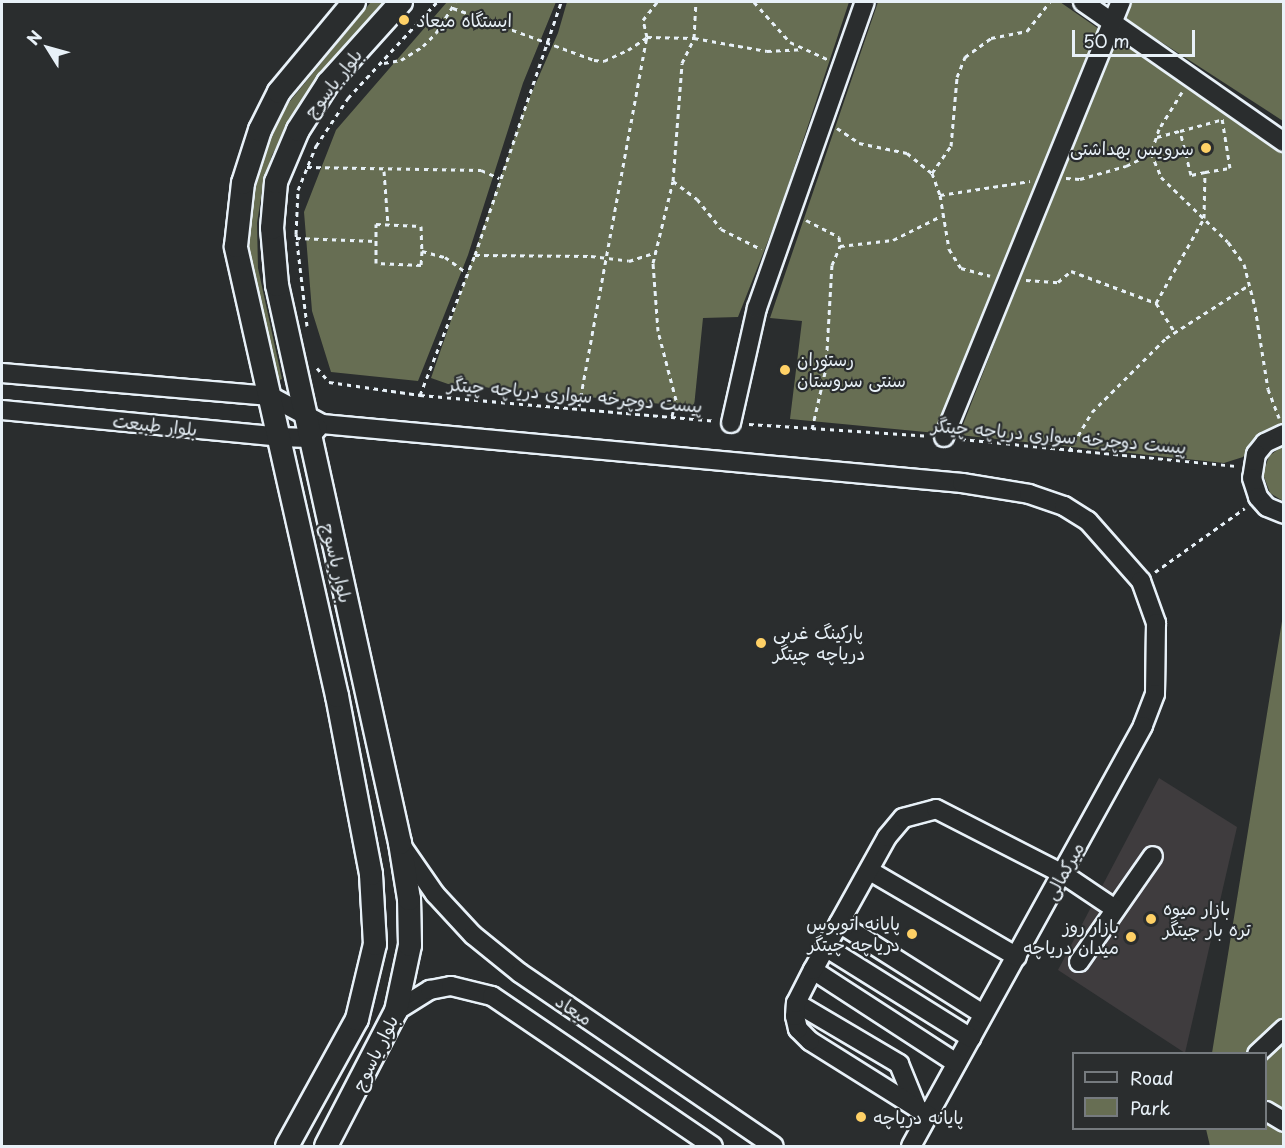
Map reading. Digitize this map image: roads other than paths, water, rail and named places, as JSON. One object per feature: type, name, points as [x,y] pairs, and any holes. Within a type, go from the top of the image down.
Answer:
[{"type":"main road","name":"بلوار یاسوج","points":[[287,1146],[357,1019],[375,944],[371,874],[280,438],[236,246],[243,183],[260,130],[279,92],[354,2]]},
{"type":"main road","name":"بلوار یاسوج","points":[[326,1146],[396,1011],[410,945],[409,899],[400,843],[312,424],[273,258],[276,182],[298,130],[328,83],[401,2]]},
{"type":"street","points":[[731,423],[757,308],[865,2]]},
{"type":"street","points":[[1083,2],[1113,21],[1192,80],[1225,113],[1284,142]]},
{"type":"street","points":[[944,437],[1121,2]]},
{"type":"street","points":[[2,373],[270,396],[312,424]]},
{"type":"street","name":"بلوار طبیعت","points":[[2,410],[280,438],[312,424]]},
{"type":"street","name":"میرکمالی","points":[[312,424],[962,483],[1029,494],[1064,506],[1088,521],[1141,581],[1156,623],[1155,694],[1143,726],[971,1038],[922,1111],[911,1146]]},
{"type":"street","points":[[1284,434],[1265,443],[1252,467],[1258,497],[1284,514]]},
{"type":"street","points":[[922,1111],[810,1041],[798,1029],[796,1003],[887,837],[903,818],[936,809],[1063,874],[1115,909]]},
{"type":"street","name":"میعاد","points":[[400,843],[435,894],[473,935],[520,973],[774,1146]]},
{"type":"street","points":[[1079,962],[1153,856]]},
{"type":"street","points":[[870,871],[1017,957]]},
{"type":"street","points":[[839,923],[983,1014]]},
{"type":"street","points":[[827,948],[971,1038]]},
{"type":"street","points":[[813,970],[956,1063]]},
{"type":"street","name":"میعاد","points":[[396,1011],[430,990],[451,986],[492,996],[713,1146]]},
{"type":"street","points":[[796,1003],[899,1064],[922,1111]]},
{"type":"street","points":[[1258,1052],[1284,1029]]},
{"type":"street","points":[[1267,1112],[1284,1122]]},
{"type":"place","name":"ایستگاه میعاد","points":[[404,20]]},
{"type":"place","name":"سرویس بهداشتی","points":[[1206,148]]},
{"type":"place","name":"رستوران سنتی سروستان","points":[[785,370]]},
{"type":"place","name":"پارکینگ غربی دریاچه چیتگر","points":[[761,643]]},
{"type":"place","name":"بازار میوه تره بار چیتگر","points":[[1151,919]]},
{"type":"place","name":"پایانه اتوبوس دریاچه چیتگر","points":[[912,934]]},
{"type":"place","name":"بازار روز میدان دریاچه","points":[[1131,937]]},
{"type":"place","name":"پایانه دریاچه","points":[[861,1117]]}]
